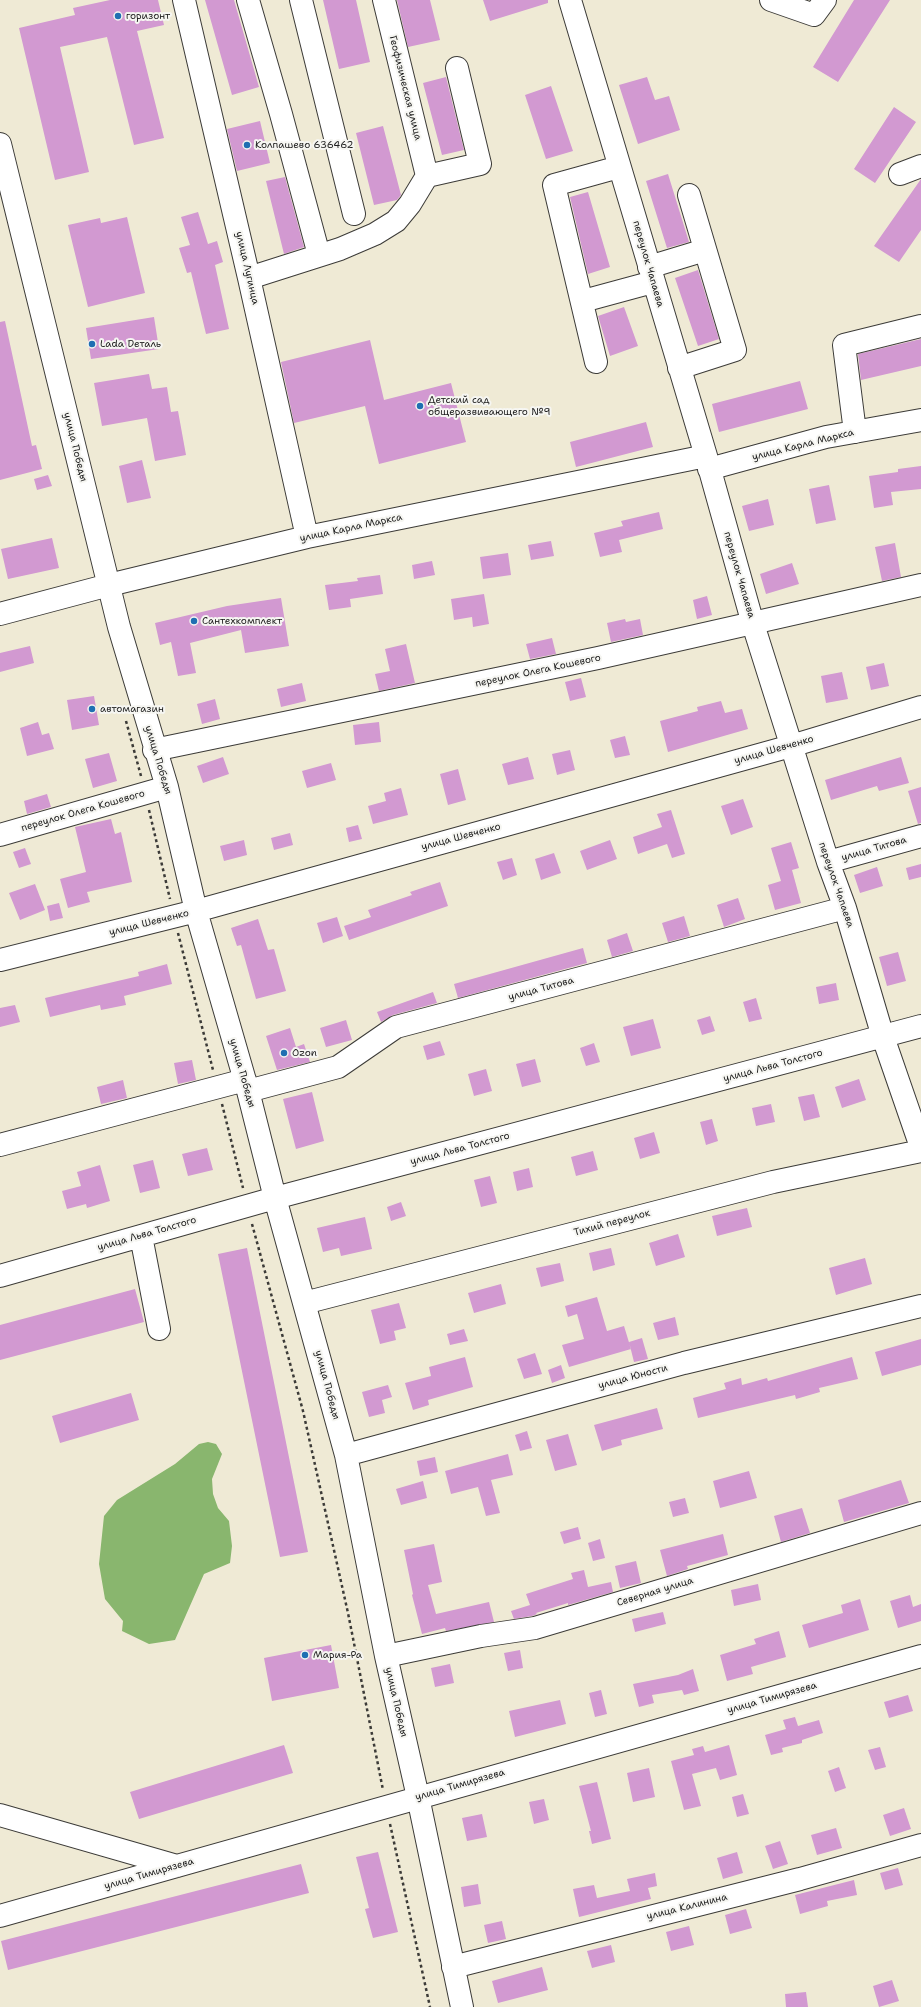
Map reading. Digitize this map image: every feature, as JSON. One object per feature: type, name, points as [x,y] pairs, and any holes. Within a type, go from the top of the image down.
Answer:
[{"type":"street","name":"улица Лугинца","points":[[184,0],[249,278],[307,537]]},
{"type":"street","points":[[248,0],[281,114],[319,255]]},
{"type":"street","points":[[300,0],[354,214]]},
{"type":"street","name":"Геофизическая улица","points":[[384,0],[427,176]]},
{"type":"street","name":"переулок Чапаева","points":[[570,0],[753,624],[828,862],[845,908],[883,1036],[921,1147]]},
{"type":"street","points":[[771,0],[814,15],[825,0]]},
{"type":"street","points":[[249,278],[340,249],[375,234],[396,221],[410,204],[427,176],[480,164],[457,68]]},
{"type":"street","name":"улица Победы","points":[[0,144],[119,627],[154,750],[167,787],[196,911],[246,1085],[275,1198],[346,1455],[386,1656],[418,1797],[462,2007]]},
{"type":"street","points":[[900,174],[921,166]]},
{"type":"street","points":[[596,362],[554,185],[620,167]]},
{"type":"street","points":[[679,368],[735,350],[689,195]]},
{"type":"street","points":[[582,301],[651,274],[705,250]]},
{"type":"street","points":[[855,432],[844,345],[921,326]]},
{"type":"street","name":"улица Карла Маркса","points":[[0,614],[109,585],[307,537],[707,463],[826,437],[921,420]]},
{"type":"street","name":"переулок Олега Кошевого","points":[[154,750],[598,658],[921,585]]},
{"type":"street","name":"улица Шевченко","points":[[0,960],[196,911],[791,746],[921,707]]},
{"type":"street","name":"переулок Олега Кошевого","points":[[0,835],[167,787]]},
{"type":"street","name":"улица Титова","points":[[828,862],[921,836]]},
{"type":"street","name":"улица Титова","points":[[0,1145],[246,1085],[338,1067],[396,1027],[845,908]]},
{"type":"street","name":"улица Льва Толстого","points":[[0,1276],[275,1198],[921,1026]]},
{"type":"street","name":"Тихий переулок","points":[[304,1303],[773,1182],[921,1151]]},
{"type":"street","points":[[141,1236],[159,1329]]},
{"type":"street","name":"улица Юности","points":[[346,1455],[684,1363],[921,1306]]},
{"type":"street","name":"Северная улица","points":[[386,1656],[481,1636],[535,1628],[921,1513]]},
{"type":"street","name":"улица Тимирязева","points":[[0,1916],[921,1656]]},
{"type":"street","points":[[0,1815],[177,1866]]},
{"type":"street","name":"улица Калинина","points":[[453,1967],[800,1879],[921,1845]]},
{"type":"green space","points":[[208,1442],[216,1444],[222,1454],[212,1479],[213,1494],[218,1508],[229,1521],[232,1546],[230,1563],[204,1574],[175,1640],[149,1644],[122,1631],[123,1621],[105,1599],[99,1564],[104,1516],[117,1500],[175,1464],[199,1444]]},
{"type":"building","points":[[110,0],[158,0],[164,25],[137,31],[164,138],[134,145],[107,37],[60,47],[89,172],[55,180],[19,28],[75,15],[73,8]]},
{"type":"building","points":[[205,0],[234,0],[259,87],[232,95]]},
{"type":"building","points":[[323,0],[356,0],[370,62],[339,69]]},
{"type":"building","points":[[397,0],[430,0],[440,40],[408,47]]},
{"type":"building","points":[[483,0],[548,0],[548,3],[490,21]]},
{"type":"building","points":[[854,0],[890,0],[838,82],[813,67]]},
{"type":"building","points":[[446,77],[464,150],[442,155],[423,83]]},
{"type":"building","points":[[647,77],[655,100],[669,96],[680,130],[638,144],[619,85]]},
{"type":"building","points":[[551,86],[573,151],[546,159],[525,95]]},
{"type":"building","points":[[894,107],[916,122],[875,183],[854,169]]},
{"type":"building","points":[[260,121],[270,163],[237,171],[227,129]]},
{"type":"building","points":[[383,126],[401,195],[397,200],[374,205],[356,133]]},
{"type":"building","points":[[668,174],[689,242],[667,248],[646,181]]},
{"type":"building","points":[[285,177],[304,247],[284,254],[266,181]]},
{"type":"building","points":[[921,179],[921,230],[899,262],[874,246]]},
{"type":"building","points":[[588,192],[610,267],[588,274],[570,197]]},
{"type":"building","points":[[198,212],[208,244],[217,241],[223,262],[215,265],[229,329],[206,334],[191,272],[187,273],[179,248],[190,245],[181,217]]},
{"type":"building","points":[[127,217],[145,293],[88,307],[68,225],[100,218],[101,223]]},
{"type":"building","points":[[698,270],[719,339],[698,346],[675,278]]},
{"type":"building","points":[[624,307],[638,346],[610,356],[598,316]]},
{"type":"building","points":[[154,317],[159,349],[91,359],[86,328]]},
{"type":"building","points":[[5,321],[32,446],[36,445],[42,469],[0,480],[0,322]]},
{"type":"building","points":[[921,339],[921,366],[861,380],[858,354]]},
{"type":"building","points":[[370,340],[384,400],[451,383],[466,442],[379,464],[365,406],[294,423],[281,362]]},
{"type":"building","points":[[149,374],[152,389],[167,387],[171,412],[178,411],[186,455],[155,461],[147,418],[102,426],[94,383]]},
{"type":"building","points":[[800,381],[808,409],[719,432],[712,404]]},
{"type":"building","points":[[646,422],[653,447],[576,467],[570,442]]},
{"type":"building","points":[[142,460],[151,498],[127,503],[119,466]]},
{"type":"building","points":[[921,466],[921,489],[891,492],[893,505],[874,508],[869,476],[898,472],[898,469]]},
{"type":"building","points":[[48,475],[52,486],[37,490],[34,479]]},
{"type":"building","points":[[829,485],[836,520],[816,524],[809,489]]},
{"type":"building","points":[[768,499],[774,525],[749,531],[742,506]]},
{"type":"building","points":[[659,512],[663,529],[619,540],[622,552],[600,557],[594,533],[623,526],[621,521]]},
{"type":"building","points":[[52,538],[59,568],[8,579],[1,549]]},
{"type":"building","points":[[551,541],[554,556],[531,560],[528,545]]},
{"type":"building","points":[[895,543],[901,577],[882,581],[875,547]]},
{"type":"building","points":[[508,553],[511,575],[483,579],[480,557]]},
{"type":"building","points":[[432,561],[435,575],[414,579],[412,565]]},
{"type":"building","points":[[792,563],[799,584],[766,594],[760,574]]},
{"type":"building","points":[[380,575],[383,594],[350,599],[351,607],[329,610],[325,585],[358,581],[357,578]]},
{"type":"building","points":[[484,594],[489,624],[473,627],[472,617],[454,620],[451,599]]},
{"type":"building","points":[[707,596],[712,615],[697,619],[693,600]]},
{"type":"building","points":[[281,598],[289,646],[245,653],[241,630],[190,643],[196,673],[178,676],[171,642],[160,645],[155,623],[227,606]]},
{"type":"building","points":[[625,619],[626,622],[640,619],[643,635],[611,642],[607,623]]},
{"type":"building","points":[[552,638],[556,654],[530,659],[526,644]]},
{"type":"building","points":[[406,644],[415,683],[379,691],[375,674],[390,671],[385,649]]},
{"type":"building","points":[[30,646],[34,663],[0,672],[0,653]]},
{"type":"building","points":[[884,663],[889,686],[871,690],[866,667]]},
{"type":"building","points":[[842,672],[848,699],[826,703],[821,676]]},
{"type":"building","points":[[581,678],[586,697],[570,701],[565,682]]},
{"type":"building","points":[[302,683],[306,701],[281,707],[277,689]]},
{"type":"building","points":[[94,696],[99,725],[72,730],[67,700]]},
{"type":"building","points":[[215,699],[220,719],[202,724],[197,704]]},
{"type":"building","points":[[721,701],[725,713],[742,709],[748,729],[668,752],[660,721],[698,711],[697,707]]},
{"type":"building","points":[[38,722],[42,735],[49,733],[54,749],[27,756],[20,728]]},
{"type":"building","points":[[379,722],[381,742],[355,745],[353,725]]},
{"type":"building","points":[[625,736],[630,755],[615,758],[610,740]]},
{"type":"building","points":[[570,750],[575,770],[557,775],[552,754]]},
{"type":"building","points":[[109,753],[117,781],[93,788],[85,759]]},
{"type":"building","points":[[223,757],[229,774],[203,783],[197,766]]},
{"type":"building","points":[[528,757],[534,779],[508,785],[502,764]]},
{"type":"building","points":[[901,757],[909,783],[879,791],[877,786],[831,800],[825,780]]},
{"type":"building","points":[[331,763],[336,780],[307,788],[302,771]]},
{"type":"building","points":[[458,769],[466,800],[448,805],[440,774]]},
{"type":"building","points":[[921,787],[921,823],[918,824],[908,791]]},
{"type":"building","points":[[401,788],[408,815],[373,824],[368,806],[386,801],[384,793]]},
{"type":"building","points":[[47,794],[51,807],[27,814],[24,801]]},
{"type":"building","points":[[743,799],[753,827],[731,835],[721,806]]},
{"type":"building","points":[[671,810],[685,854],[672,858],[667,844],[638,854],[633,837],[662,827],[657,814]]},
{"type":"building","points":[[111,819],[115,834],[121,832],[132,882],[87,892],[90,902],[68,908],[60,879],[86,872],[75,827]]},
{"type":"building","points":[[358,825],[362,839],[349,842],[346,828]]},
{"type":"building","points":[[290,833],[293,845],[274,850],[271,838]]},
{"type":"building","points":[[244,840],[247,855],[224,861],[220,846]]},
{"type":"building","points":[[610,840],[617,859],[587,870],[580,851]]},
{"type":"building","points":[[791,842],[799,868],[792,870],[801,903],[775,910],[768,885],[781,881],[771,848]]},
{"type":"building","points":[[25,848],[31,864],[19,868],[13,852]]},
{"type":"building","points":[[554,853],[561,873],[541,880],[535,859]]},
{"type":"building","points":[[512,858],[517,875],[503,880],[497,862]]},
{"type":"building","points":[[921,864],[921,877],[909,880],[906,868]]},
{"type":"building","points":[[877,867],[883,886],[860,893],[854,875]]},
{"type":"building","points":[[440,882],[448,906],[349,940],[344,926],[371,917],[368,910],[412,895],[410,892]]},
{"type":"building","points":[[35,884],[45,910],[20,920],[9,893]]},
{"type":"building","points":[[738,898],[745,919],[724,927],[717,905]]},
{"type":"building","points":[[59,903],[63,918],[50,921],[47,906]]},
{"type":"building","points":[[684,916],[690,936],[668,942],[662,923]]},
{"type":"building","points":[[337,917],[343,936],[323,943],[317,923]]},
{"type":"building","points":[[258,919],[268,950],[274,949],[286,991],[256,999],[241,945],[237,946],[231,928]]},
{"type":"building","points":[[627,933],[633,951],[612,957],[607,940]]},
{"type":"building","points":[[583,948],[587,963],[458,998],[454,984]]},
{"type":"building","points":[[898,952],[906,981],[887,986],[879,957]]},
{"type":"building","points":[[167,964],[172,984],[124,996],[126,1005],[101,1010],[100,1005],[50,1017],[45,998],[139,976],[138,972]]},
{"type":"building","points":[[836,983],[839,1000],[819,1004],[816,987]]},
{"type":"building","points":[[433,992],[437,1003],[393,1015],[381,1022],[377,1012]]},
{"type":"building","points":[[756,998],[762,1019],[749,1022],[743,1002]]},
{"type":"building","points":[[15,1005],[20,1022],[0,1027],[0,1008]]},
{"type":"building","points":[[710,1016],[715,1031],[702,1035],[697,1020]]},
{"type":"building","points":[[653,1019],[661,1048],[631,1056],[623,1027]]},
{"type":"building","points":[[346,1020],[352,1040],[326,1047],[320,1028]]},
{"type":"building","points":[[290,1028],[296,1047],[304,1044],[310,1062],[277,1070],[266,1036]]},
{"type":"building","points":[[440,1041],[445,1055],[427,1060],[423,1046]]},
{"type":"building","points":[[594,1043],[600,1062],[586,1066],[580,1048]]},
{"type":"building","points":[[535,1059],[541,1082],[522,1087],[516,1064]]},
{"type":"building","points":[[192,1060],[196,1080],[178,1084],[174,1063]]},
{"type":"building","points":[[486,1069],[492,1091],[474,1096],[468,1074]]},
{"type":"building","points":[[859,1079],[866,1100],[842,1108],[835,1087]]},
{"type":"building","points":[[123,1080],[127,1098],[101,1104],[97,1087]]},
{"type":"building","points":[[312,1092],[324,1141],[296,1149],[283,1099]]},
{"type":"building","points":[[814,1094],[820,1117],[804,1121],[798,1097]]},
{"type":"building","points":[[771,1104],[775,1122],[756,1126],[752,1108]]},
{"type":"building","points":[[712,1119],[718,1141],[706,1145],[700,1122]]},
{"type":"building","points":[[654,1132],[660,1153],[640,1159],[634,1138]]},
{"type":"building","points":[[207,1148],[213,1170],[188,1176],[182,1154]]},
{"type":"building","points":[[593,1151],[598,1170],[576,1176],[571,1157]]},
{"type":"building","points":[[153,1160],[160,1188],[140,1193],[133,1165]]},
{"type":"building","points":[[100,1165],[110,1201],[87,1208],[86,1204],[67,1209],[62,1191],[81,1186],[77,1172]]},
{"type":"building","points":[[529,1168],[533,1187],[517,1191],[513,1172]]},
{"type":"building","points":[[490,1176],[497,1203],[481,1207],[474,1180]]},
{"type":"building","points":[[401,1202],[406,1216],[391,1221],[387,1207]]},
{"type":"building","points":[[747,1208],[752,1227],[717,1236],[712,1216]]},
{"type":"building","points":[[365,1217],[372,1249],[341,1256],[339,1248],[323,1252],[317,1228]]},
{"type":"building","points":[[678,1234],[685,1257],[656,1266],[649,1243]]},
{"type":"building","points":[[247,1248],[308,1552],[280,1557],[218,1254]]},
{"type":"building","points":[[611,1248],[615,1265],[593,1271],[589,1253]]},
{"type":"building","points":[[865,1258],[872,1284],[836,1295],[829,1268]]},
{"type":"building","points":[[560,1263],[564,1281],[541,1287],[536,1268]]},
{"type":"building","points":[[501,1284],[506,1304],[474,1313],[468,1293]]},
{"type":"building","points":[[135,1289],[144,1322],[0,1360],[0,1325]]},
{"type":"building","points":[[597,1297],[607,1331],[624,1326],[631,1349],[569,1367],[562,1345],[584,1339],[577,1314],[568,1317],[565,1306]]},
{"type":"building","points":[[399,1303],[406,1328],[394,1331],[396,1340],[380,1344],[371,1310]]},
{"type":"building","points":[[675,1317],[679,1335],[658,1340],[653,1323]]},
{"type":"building","points":[[464,1329],[468,1341],[450,1345],[447,1334]]},
{"type":"building","points":[[642,1338],[648,1359],[634,1362],[629,1342]]},
{"type":"building","points":[[921,1339],[921,1365],[882,1376],[875,1352]]},
{"type":"building","points":[[535,1353],[542,1374],[524,1379],[517,1359]]},
{"type":"building","points":[[465,1357],[473,1387],[428,1400],[429,1405],[413,1410],[405,1383],[431,1376],[429,1367]]},
{"type":"building","points":[[852,1357],[858,1379],[819,1388],[820,1392],[796,1399],[795,1395],[698,1418],[693,1398],[726,1389],[724,1383],[741,1378],[742,1385],[767,1378],[768,1381]]},
{"type":"building","points":[[561,1365],[565,1378],[552,1383],[548,1370]]},
{"type":"building","points":[[388,1385],[392,1397],[382,1400],[385,1413],[369,1417],[362,1392]]},
{"type":"building","points":[[131,1393],[139,1420],[60,1443],[52,1416]]},
{"type":"building","points":[[657,1408],[663,1429],[621,1440],[622,1445],[602,1451],[594,1425]]},
{"type":"building","points":[[527,1431],[532,1448],[520,1451],[515,1435]]},
{"type":"building","points":[[568,1434],[577,1465],[555,1471],[546,1440]]},
{"type":"building","points":[[508,1454],[513,1475],[491,1480],[500,1513],[486,1516],[478,1487],[451,1494],[445,1471]]},
{"type":"building","points":[[435,1457],[438,1472],[420,1476],[417,1461]]},
{"type":"building","points":[[749,1471],[757,1498],[720,1508],[713,1481]]},
{"type":"building","points":[[901,1480],[909,1503],[844,1522],[838,1500]]},
{"type":"building","points":[[423,1481],[427,1498],[401,1505],[396,1489]]},
{"type":"building","points":[[685,1498],[689,1513],[673,1517],[669,1502]]},
{"type":"building","points":[[802,1508],[810,1533],[781,1542],[774,1516]]},
{"type":"building","points":[[578,1527],[581,1539],[564,1544],[560,1532]]},
{"type":"building","points":[[723,1534],[728,1555],[687,1566],[688,1569],[667,1576],[660,1550]]},
{"type":"building","points":[[600,1539],[605,1558],[593,1561],[588,1543]]},
{"type":"building","points":[[434,1544],[442,1582],[428,1585],[436,1614],[489,1602],[494,1622],[446,1631],[445,1628],[422,1634],[412,1595],[404,1550]]},
{"type":"building","points":[[636,1561],[641,1583],[620,1588],[615,1566]]},
{"type":"building","points":[[584,1570],[588,1587],[611,1582],[613,1592],[568,1605],[568,1603],[536,1613],[537,1614],[532,1616],[514,1619],[511,1611],[530,1605],[526,1594],[573,1579],[571,1573]]},
{"type":"building","points":[[758,1584],[761,1600],[734,1606],[731,1590]]},
{"type":"building","points":[[910,1595],[913,1607],[921,1604],[921,1621],[898,1628],[890,1601]]},
{"type":"building","points":[[860,1599],[869,1630],[809,1648],[802,1625],[843,1613],[841,1605]]},
{"type":"building","points":[[663,1612],[666,1624],[635,1632],[632,1619]]},
{"type":"building","points":[[779,1631],[786,1657],[751,1667],[753,1674],[727,1681],[720,1655],[756,1644],[754,1639]]},
{"type":"building","points":[[331,1645],[339,1688],[272,1701],[264,1658]]},
{"type":"building","points":[[520,1650],[523,1668],[508,1671],[504,1653]]},
{"type":"building","points":[[450,1664],[454,1683],[435,1687],[431,1668]]},
{"type":"building","points":[[693,1669],[699,1691],[684,1695],[682,1690],[652,1695],[654,1703],[639,1707],[633,1684],[678,1675]]},
{"type":"building","points":[[601,1690],[607,1714],[595,1717],[589,1693]]},
{"type":"building","points":[[908,1695],[913,1711],[889,1718],[884,1702]]},
{"type":"building","points":[[560,1700],[566,1724],[515,1737],[509,1711]]},
{"type":"building","points":[[795,1717],[798,1726],[819,1720],[823,1733],[802,1740],[802,1743],[782,1748],[783,1752],[771,1755],[765,1735],[786,1729],[783,1720]]},
{"type":"building","points":[[284,1745],[293,1773],[139,1819],[130,1792]]},
{"type":"building","points":[[729,1745],[737,1775],[720,1780],[716,1768],[692,1774],[701,1806],[684,1810],[671,1761],[694,1755],[692,1749],[703,1746],[705,1752]]},
{"type":"building","points":[[880,1747],[886,1767],[875,1770],[868,1750]]},
{"type":"building","points":[[839,1767],[846,1788],[835,1792],[828,1771]]},
{"type":"building","points":[[649,1768],[655,1797],[633,1802],[627,1773]]},
{"type":"building","points":[[597,1782],[611,1839],[592,1844],[589,1831],[591,1831],[579,1786]]},
{"type":"building","points":[[743,1794],[749,1814],[737,1817],[732,1797]]},
{"type":"building","points":[[544,1799],[549,1820],[534,1824],[529,1802]]},
{"type":"building","points":[[904,1808],[911,1829],[890,1836],[883,1815]]},
{"type":"building","points":[[482,1814],[487,1837],[467,1841],[462,1818]]},
{"type":"building","points":[[836,1828],[842,1848],[817,1855],[811,1835]]},
{"type":"building","points":[[780,1841],[788,1864],[773,1869],[765,1846]]},
{"type":"building","points":[[378,1852],[398,1932],[373,1938],[365,1909],[369,1908],[356,1857]]},
{"type":"building","points":[[737,1852],[743,1873],[723,1879],[717,1858]]},
{"type":"building","points":[[301,1864],[309,1893],[8,1970],[1,1941]]},
{"type":"building","points":[[898,1868],[903,1885],[885,1890],[880,1873]]},
{"type":"building","points":[[655,1873],[657,1886],[648,1888],[651,1899],[579,1917],[573,1889],[594,1885],[597,1898],[630,1891],[627,1879]]},
{"type":"building","points":[[854,1880],[857,1895],[827,1901],[828,1906],[800,1914],[795,1895]]},
{"type":"building","points":[[478,1884],[481,1904],[464,1907],[461,1887]]},
{"type":"building","points":[[746,1909],[752,1928],[730,1934],[725,1915]]},
{"type":"building","points":[[502,1921],[506,1939],[488,1943],[484,1925]]},
{"type":"building","points":[[689,1926],[694,1945],[671,1951],[666,1932]]},
{"type":"building","points":[[611,1945],[615,1962],[592,1968],[587,1951]]},
{"type":"building","points":[[542,1967],[548,1990],[498,2003],[492,1981]]},
{"type":"building","points":[[892,1980],[899,2001],[879,2007],[873,1986]]},
{"type":"building","points":[[806,1992],[808,2007],[786,2007],[785,1994]]},
{"type":"place","name":"горизонт","points":[[118,16]]},
{"type":"place","name":"Колпашево 636462","points":[[247,145]]},
{"type":"place","name":"Lada Dеталь","points":[[92,344]]},
{"type":"place","name":"Детский сад общеразвивающего №9","points":[[420,406]]},
{"type":"place","name":"Сантехкомплект","points":[[194,621]]},
{"type":"place","name":"автомагазин","points":[[92,709]]},
{"type":"place","name":"Ozon","points":[[284,1053]]},
{"type":"place","name":"Мария-Ра","points":[[305,1655]]}]
